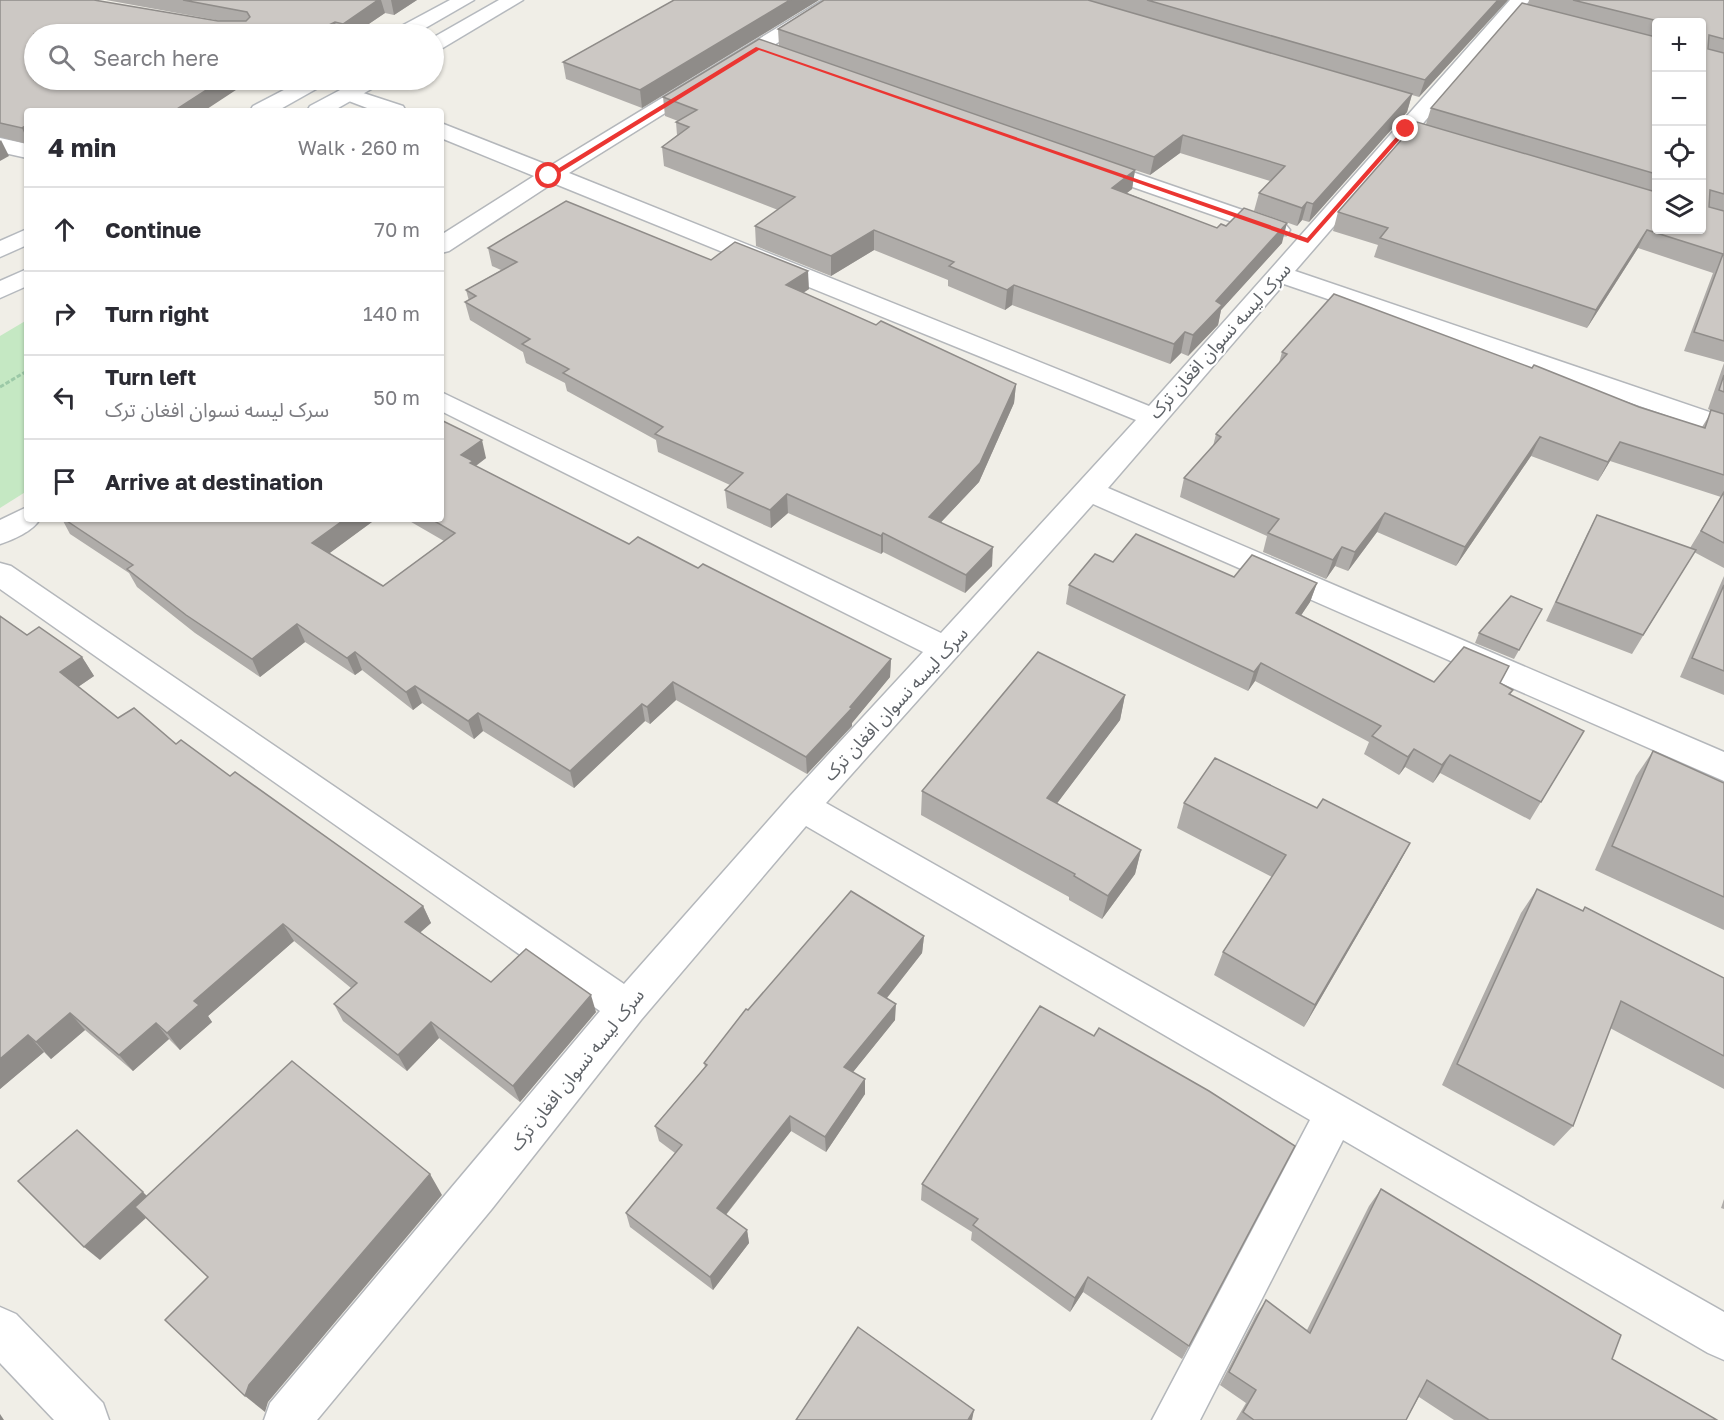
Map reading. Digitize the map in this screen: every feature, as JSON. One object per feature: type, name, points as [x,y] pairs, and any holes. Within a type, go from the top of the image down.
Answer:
[{"type":"street","points":[[419,24],[464,0]]},
{"type":"street","points":[[444,39],[513,0]]},
{"type":"street","points":[[444,244],[549,176],[836,0]]},
{"type":"street","name":"سرک لیسه نسوان افغان‌ ترک","points":[[287,1420],[476,1195],[627,1008],[802,806],[947,650],[1089,491],[1414,119],[1522,9]]},
{"type":"street","points":[[758,48],[780,56]]},
{"type":"street","points":[[267,108],[300,90]]},
{"type":"street","points":[[323,108],[355,90]]},
{"type":"street","points":[[348,94],[387,108]]},
{"type":"street","points":[[444,131],[549,176],[1152,417]]},
{"type":"street","points":[[0,145],[24,150]]},
{"type":"street","points":[[1072,158],[1308,241]]},
{"type":"street","points":[[0,250],[24,238]]},
{"type":"street","points":[[1279,274],[1724,426]]},
{"type":"street","points":[[0,291],[24,278]]},
{"type":"street","points":[[444,401],[947,650]]},
{"type":"street","points":[[1089,491],[1724,767]]},
{"type":"street","points":[[0,534],[24,518]]},
{"type":"street","points":[[0,574],[627,1008]]},
{"type":"street","points":[[802,806],[1724,1337]]},
{"type":"street","points":[[1175,1420],[1335,1113]]},
{"type":"street","points":[[0,1330],[86,1420]]},
{"type":"path","points":[[0,387],[24,373]]},
{"type":"green space","points":[[24,322],[24,493],[0,508],[0,336]]},
{"type":"building","points":[[0,0],[94,0],[218,21],[246,21],[250,17],[247,12],[183,0],[378,0],[343,24],[335,22],[331,24],[24,24],[24,90],[207,90],[179,108],[24,108],[24,127],[0,123]]},
{"type":"building","points":[[674,0],[790,0],[640,90],[563,62]]},
{"type":"building","points":[[824,0],[1088,0],[1412,94],[1313,204],[1307,202],[1302,208],[1259,193],[1285,166],[1183,135],[1154,157],[778,29]]},
{"type":"building","points":[[1147,0],[1498,0],[1425,80]]},
{"type":"building","points":[[1573,0],[1724,0],[1724,39],[1709,35],[1708,49],[1724,53],[1724,194],[1710,190],[1709,207],[1724,211],[1724,341],[1694,332],[1723,254],[1660,234],[1706,234],[1706,18],[1652,20]]},
{"type":"building","points":[[1522,3],[1652,36],[1652,173],[1431,108]]},
{"type":"building","points":[[759,39],[1135,170],[1112,188],[1217,228],[1221,224],[1226,226],[1244,208],[1287,223],[1216,301],[1222,305],[1193,335],[1185,332],[1174,344],[1014,285],[1007,290],[949,266],[954,262],[874,230],[831,256],[755,226],[795,197],[662,147],[689,127],[676,122],[697,110],[663,97]]},
{"type":"building","points":[[1417,122],[1652,191],[1652,232],[1647,230],[1596,310],[1380,238],[1388,228],[1338,212]]},
{"type":"building","points":[[566,201],[711,260],[735,242],[808,271],[786,285],[876,325],[881,321],[1016,384],[980,463],[929,517],[993,547],[966,575],[883,533],[881,536],[787,494],[770,510],[725,490],[743,473],[655,434],[663,427],[563,373],[569,369],[522,344],[530,339],[465,302],[476,296],[466,290],[517,262],[488,248]]},
{"type":"building","points":[[1334,294],[1532,368],[1534,365],[1639,407],[1705,428],[1711,410],[1724,414],[1724,475],[1620,442],[1608,462],[1540,437],[1465,547],[1385,513],[1355,552],[1342,547],[1333,560],[1268,533],[1279,519],[1184,478],[1221,437],[1216,434],[1287,354],[1282,352]]},
{"type":"building","points":[[1724,375],[1724,392],[1719,390]]},
{"type":"building","points":[[444,421],[482,440],[461,455],[473,461],[470,463],[629,544],[638,537],[698,568],[703,564],[891,659],[850,707],[852,708],[806,757],[673,682],[647,707],[642,704],[570,771],[478,713],[468,721],[415,686],[406,692],[355,652],[347,658],[297,624],[252,659],[186,615],[127,569],[133,565],[68,522],[341,522],[312,543],[383,586],[455,533],[436,522],[444,522]]},
{"type":"building","points":[[1724,492],[1724,543],[1701,531]]},
{"type":"building","points":[[1597,515],[1696,550],[1643,635],[1556,602]]},
{"type":"building","points":[[1136,534],[1234,577],[1252,555],[1317,583],[1296,613],[1434,682],[1464,647],[1509,666],[1500,683],[1513,690],[1509,694],[1584,731],[1541,802],[1450,755],[1442,765],[1414,749],[1408,757],[1372,736],[1381,726],[1261,663],[1254,672],[1069,585],[1095,554],[1113,562]]},
{"type":"building","points":[[1724,585],[1724,671],[1692,658]]},
{"type":"building","points":[[1511,596],[1542,609],[1519,650],[1479,633]]},
{"type":"building","points":[[0,616],[27,635],[39,627],[82,657],[60,672],[118,718],[134,708],[176,744],[181,740],[230,776],[235,772],[423,906],[405,922],[491,982],[526,949],[591,995],[513,1086],[431,1022],[398,1055],[334,1004],[357,983],[283,924],[194,1001],[199,1005],[167,1033],[156,1023],[119,1055],[70,1013],[36,1042],[28,1035],[0,1059]]},
{"type":"building","points":[[1038,652],[1125,695],[1047,798],[1141,850],[1108,896],[1074,876],[1075,874],[922,791]]},
{"type":"building","points":[[1653,751],[1724,783],[1724,897],[1612,846]]},
{"type":"building","points":[[1215,758],[1317,808],[1323,799],[1410,843],[1315,1005],[1223,952],[1286,855],[1184,803]]},
{"type":"building","points":[[1537,889],[1583,911],[1585,907],[1724,978],[1724,1056],[1621,1001],[1573,1126],[1457,1064]]},
{"type":"building","points":[[851,891],[924,936],[878,993],[896,1004],[844,1067],[865,1079],[825,1137],[790,1116],[717,1208],[747,1230],[710,1277],[626,1213],[682,1145],[655,1126],[707,1065],[704,1063],[746,1009],[748,1010]]},
{"type":"building","points":[[1040,1006],[1094,1036],[1099,1028],[1209,1091],[1295,1146],[1189,1346],[1088,1277],[1075,1298],[973,1225],[978,1219],[922,1184]]},
{"type":"building","points":[[292,1061],[430,1174],[249,1385],[245,1396],[165,1320],[208,1277],[135,1207]]},
{"type":"building","points":[[77,1130],[143,1192],[84,1247],[18,1181]]},
{"type":"building","points":[[1381,1189],[1621,1335],[1612,1359],[1717,1420],[1489,1420],[1427,1380],[1406,1420],[1254,1420],[1243,1412],[1256,1390],[1229,1372],[1266,1300],[1310,1333]]},
{"type":"building","points":[[858,1327],[974,1410],[968,1420],[796,1420]]},
{"type":"route","points":[[549,176],[758,48],[1308,241],[1406,129]]}]
